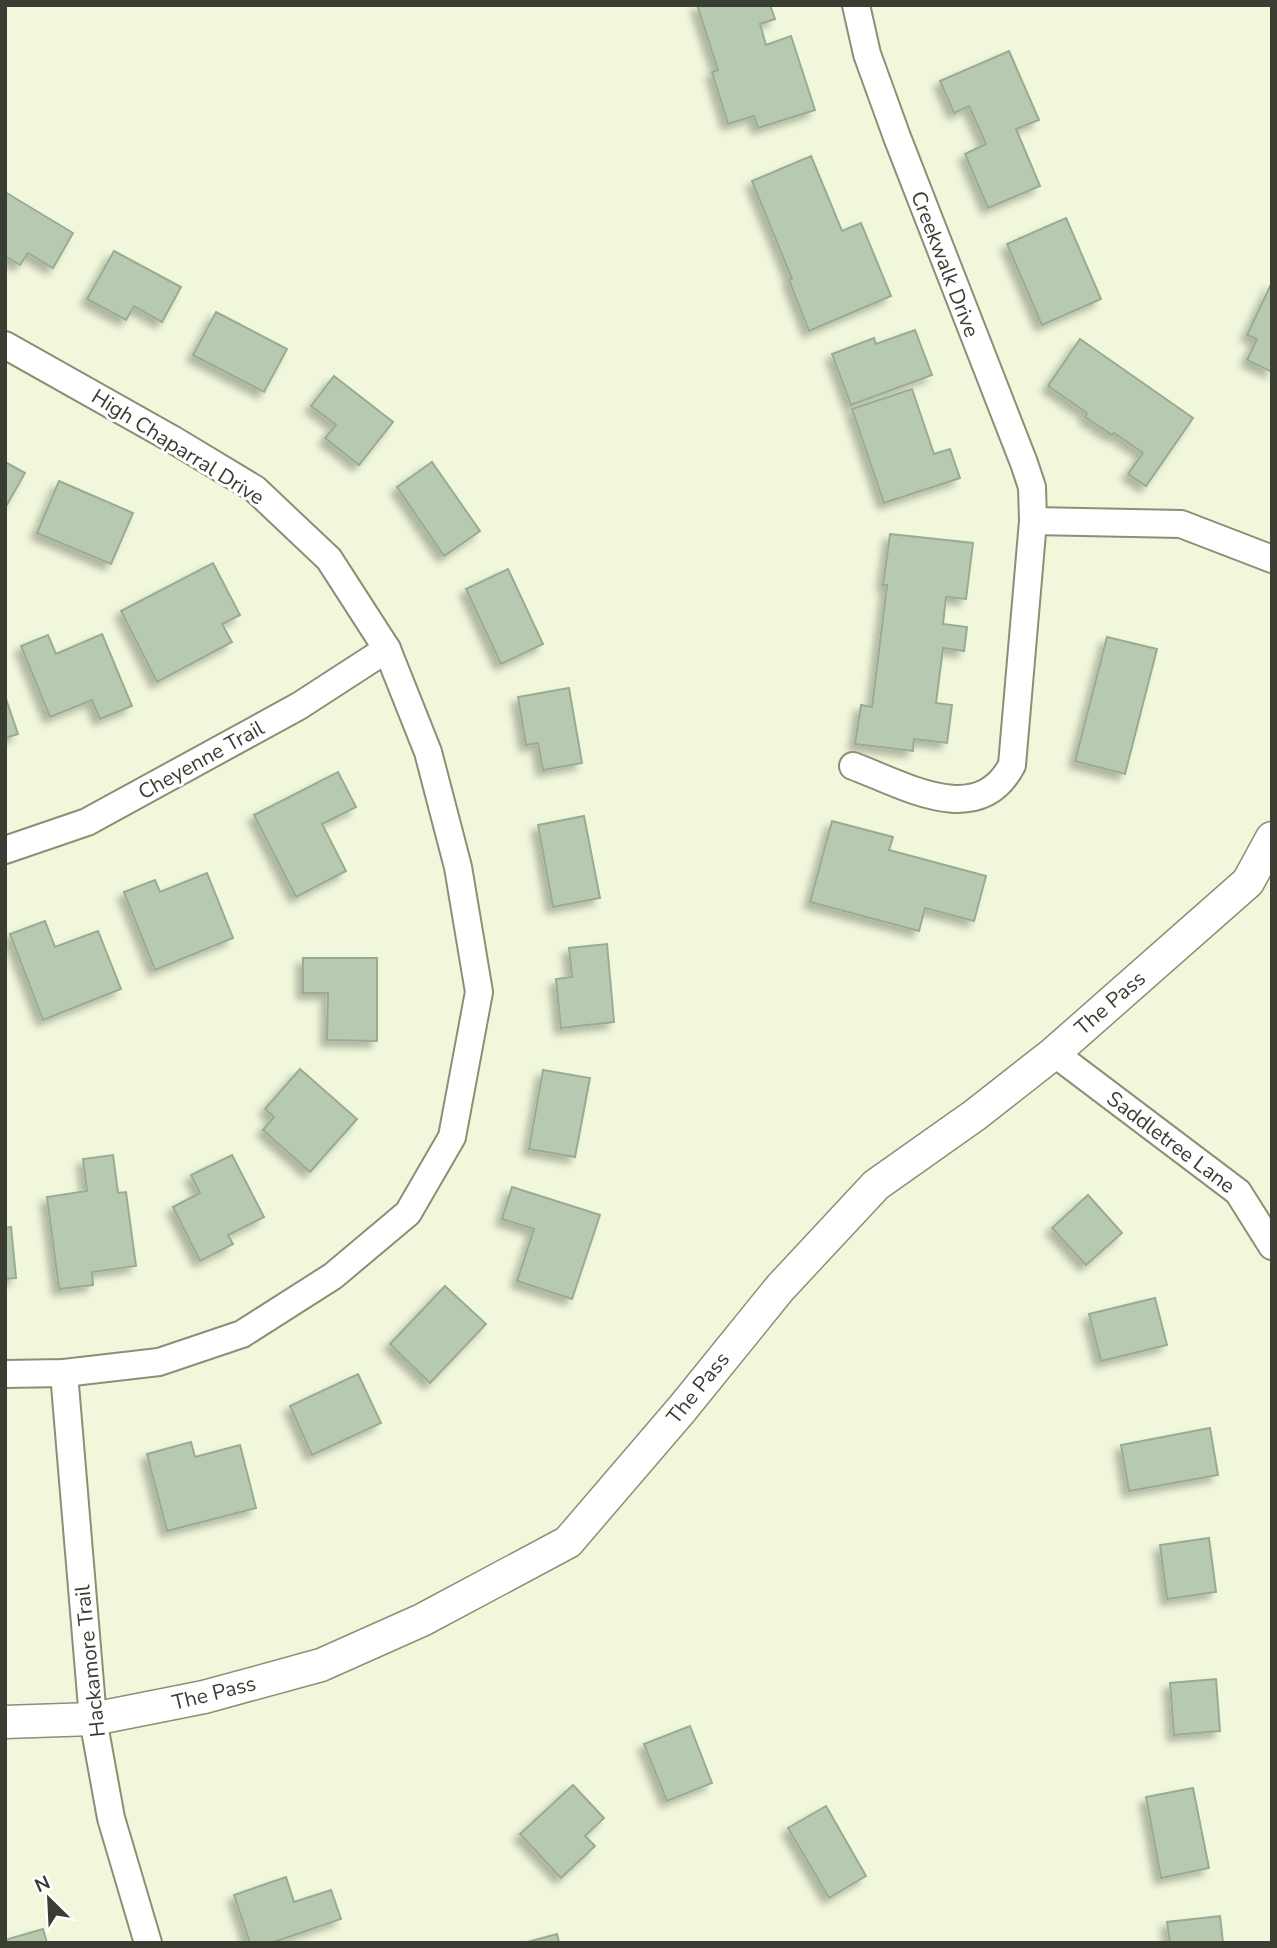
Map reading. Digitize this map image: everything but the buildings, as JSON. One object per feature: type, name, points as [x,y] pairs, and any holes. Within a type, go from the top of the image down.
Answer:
[{"type":"street","name":"Creekwalk Drive","points":[[853,766],[929,794],[960,801],[986,795],[1003,782],[1012,765],[1032,521],[1032,487],[1028,475],[897,138],[867,54],[856,5]]},
{"type":"street","name":"High Chaparral Drive","points":[[5,345],[255,489],[329,559],[387,649],[428,752],[458,867],[479,992],[453,1137],[408,1213],[333,1276],[242,1334],[159,1362],[64,1373],[5,1374]]},
{"type":"street","points":[[1032,521],[1181,524],[1268,548]]},
{"type":"street","name":"Cheyenne Trail","points":[[5,850],[87,822],[299,706],[387,649]]},
{"type":"street","name":"The Pass","points":[[5,1723],[93,1718],[204,1698],[321,1665],[422,1620],[568,1542],[682,1409],[779,1289],[876,1185],[975,1115],[1054,1053],[1248,882],[1272,838]]},
{"type":"street","name":"Saddletree Lane","points":[[1054,1053],[1238,1192],[1272,1246]]},
{"type":"street","name":"Hackamore Trail","points":[[64,1373],[93,1718],[111,1818],[148,1943]]}]
